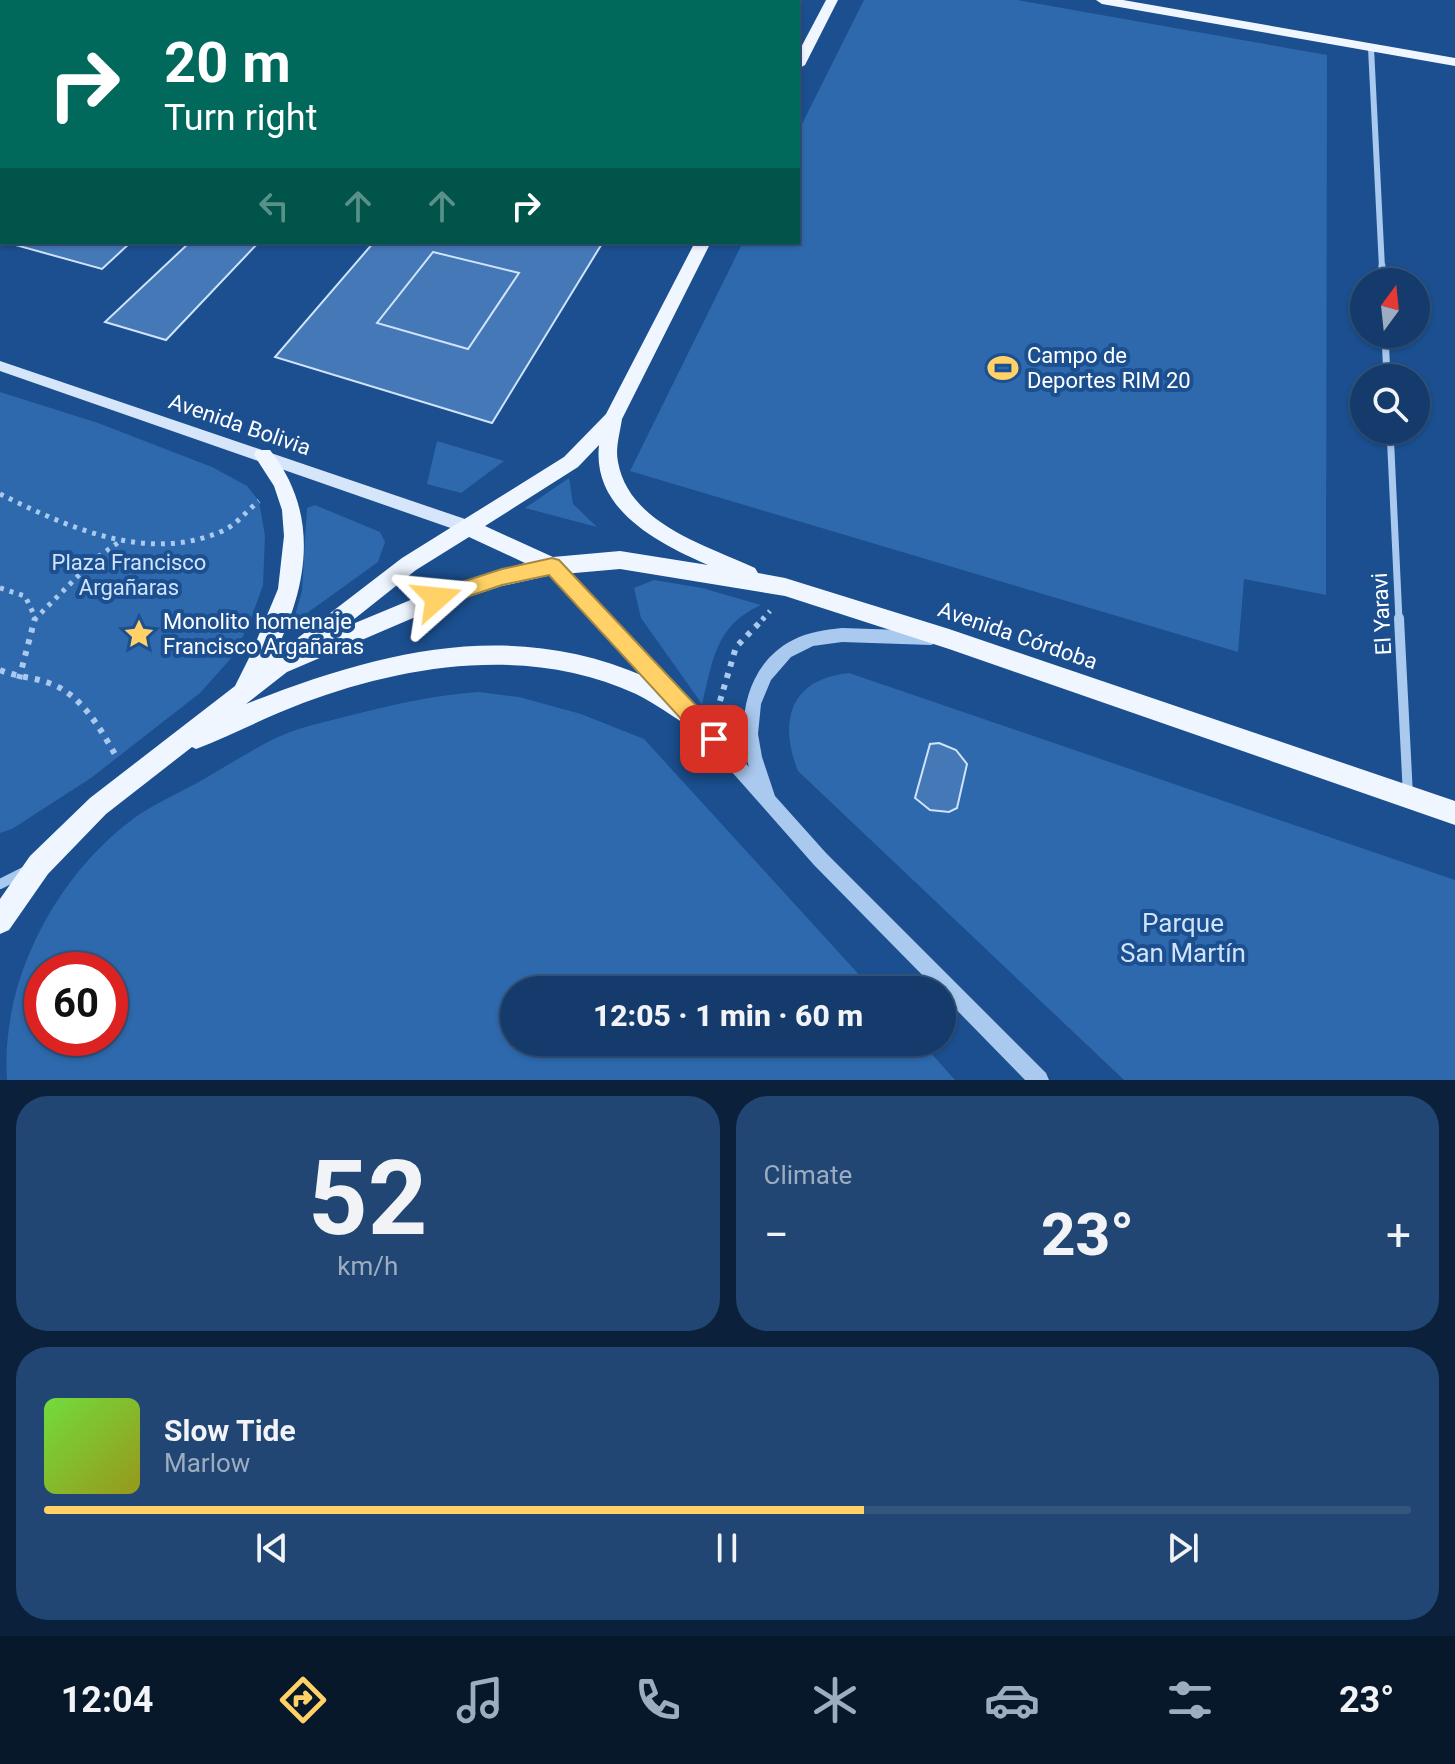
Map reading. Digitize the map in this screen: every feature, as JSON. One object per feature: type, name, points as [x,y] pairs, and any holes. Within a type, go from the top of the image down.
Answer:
[{"type":"main road","points":[[800,61],[832,0]]},
{"type":"main road","points":[[1102,0],[1455,62]]},
{"type":"main road","points":[[702,244],[613,419],[607,452],[610,473],[615,489],[635,514],[657,530],[776,584]]},
{"type":"main road","name":"Avenida Bolivia","points":[[0,366],[465,526]]},
{"type":"main road","points":[[0,921],[39,865],[98,806],[409,564],[571,462],[613,419]]},
{"type":"main road","points":[[238,695],[270,641],[296,543],[283,485],[263,455]]},
{"type":"main road","points":[[465,526],[552,566]]},
{"type":"main road","name":"Avenida Córdoba","points":[[282,664],[437,598],[502,577],[552,566],[620,560],[776,584],[949,639],[1455,813]]},
{"type":"main road","points":[[163,754],[285,697],[394,664],[458,653],[525,657],[580,666],[639,685],[696,718]]},
{"type":"street","points":[[1371,48],[1382,268]]},
{"type":"street","name":"El Yaravi","points":[[1391,444],[1408,796]]},
{"type":"street","points":[[552,566],[696,718],[820,859],[1039,1080]]},
{"type":"street","points":[[820,859],[767,795],[756,763],[750,737],[750,713],[760,684],[776,661],[791,649],[813,639],[844,636],[949,639]]},
{"type":"street","points":[[0,884],[39,865]]},
{"type":"path","points":[[0,494],[29,509],[120,541],[175,545],[225,530],[252,506],[283,485]]},
{"type":"path","points":[[19,679],[35,617],[95,559],[120,541]]},
{"type":"path","points":[[714,739],[722,685],[736,647],[776,606],[776,584]]},
{"type":"path","points":[[0,588],[25,596],[35,617]]},
{"type":"path","points":[[0,670],[19,679],[53,684],[79,703],[103,732],[130,781]]},
{"type":"green space","name":"Campo de Deportes RIM 20","points":[[864,0],[1017,0],[1327,55],[1326,595],[1244,579],[1238,652],[630,471],[742,244],[800,244],[800,128]]},
{"type":"green space","name":"Plaza Francisco Argañaras","points":[[0,392],[98,423],[212,467],[247,486],[259,501],[265,536],[263,585],[234,655],[200,693],[91,778],[12,829],[0,833]]},
{"type":"green space","points":[[437,441],[504,461],[461,493],[427,484]]},
{"type":"green space","points":[[569,478],[573,504],[597,527],[525,508]]},
{"type":"green space","points":[[315,505],[380,532],[385,542],[378,562],[296,621],[302,591],[307,508]]},
{"type":"green space","points":[[654,580],[702,588],[761,605],[746,613],[725,634],[713,659],[702,704],[641,618],[634,588]]},
{"type":"green space","name":"Parque San Martín","points":[[849,673],[1455,880],[1455,1080],[1124,1080],[798,771],[789,735],[794,706],[802,693],[813,684]]},
{"type":"green space","points":[[479,692],[519,697],[581,714],[644,739],[860,976],[500,976],[500,1056],[934,1056],[955,1080],[7,1080],[7,1042],[13,1004],[24,966],[24,1056],[128,1056],[128,952],[30,952],[60,897],[110,838],[148,809],[286,733],[429,698]]},
{"type":"building","points":[[12,244],[129,244],[102,269]]},
{"type":"building","points":[[188,244],[257,244],[166,340],[105,322]]},
{"type":"building","points":[[372,244],[602,244],[492,423],[275,357]]},
{"type":"building","points":[[433,252],[519,273],[468,349],[377,323]]},
{"type":"building","points":[[939,743],[956,750],[967,764],[957,808],[949,812],[930,810],[915,798],[930,744]]},
{"type":"place","name":"Campo de Deportes RIM 20","points":[[1003,368]]},
{"type":"place","name":"Monolito homenaje Francisco Argañaras","points":[[139,634]]},
{"type":"route","points":[[437,598],[502,577],[552,566],[714,739]]}]
